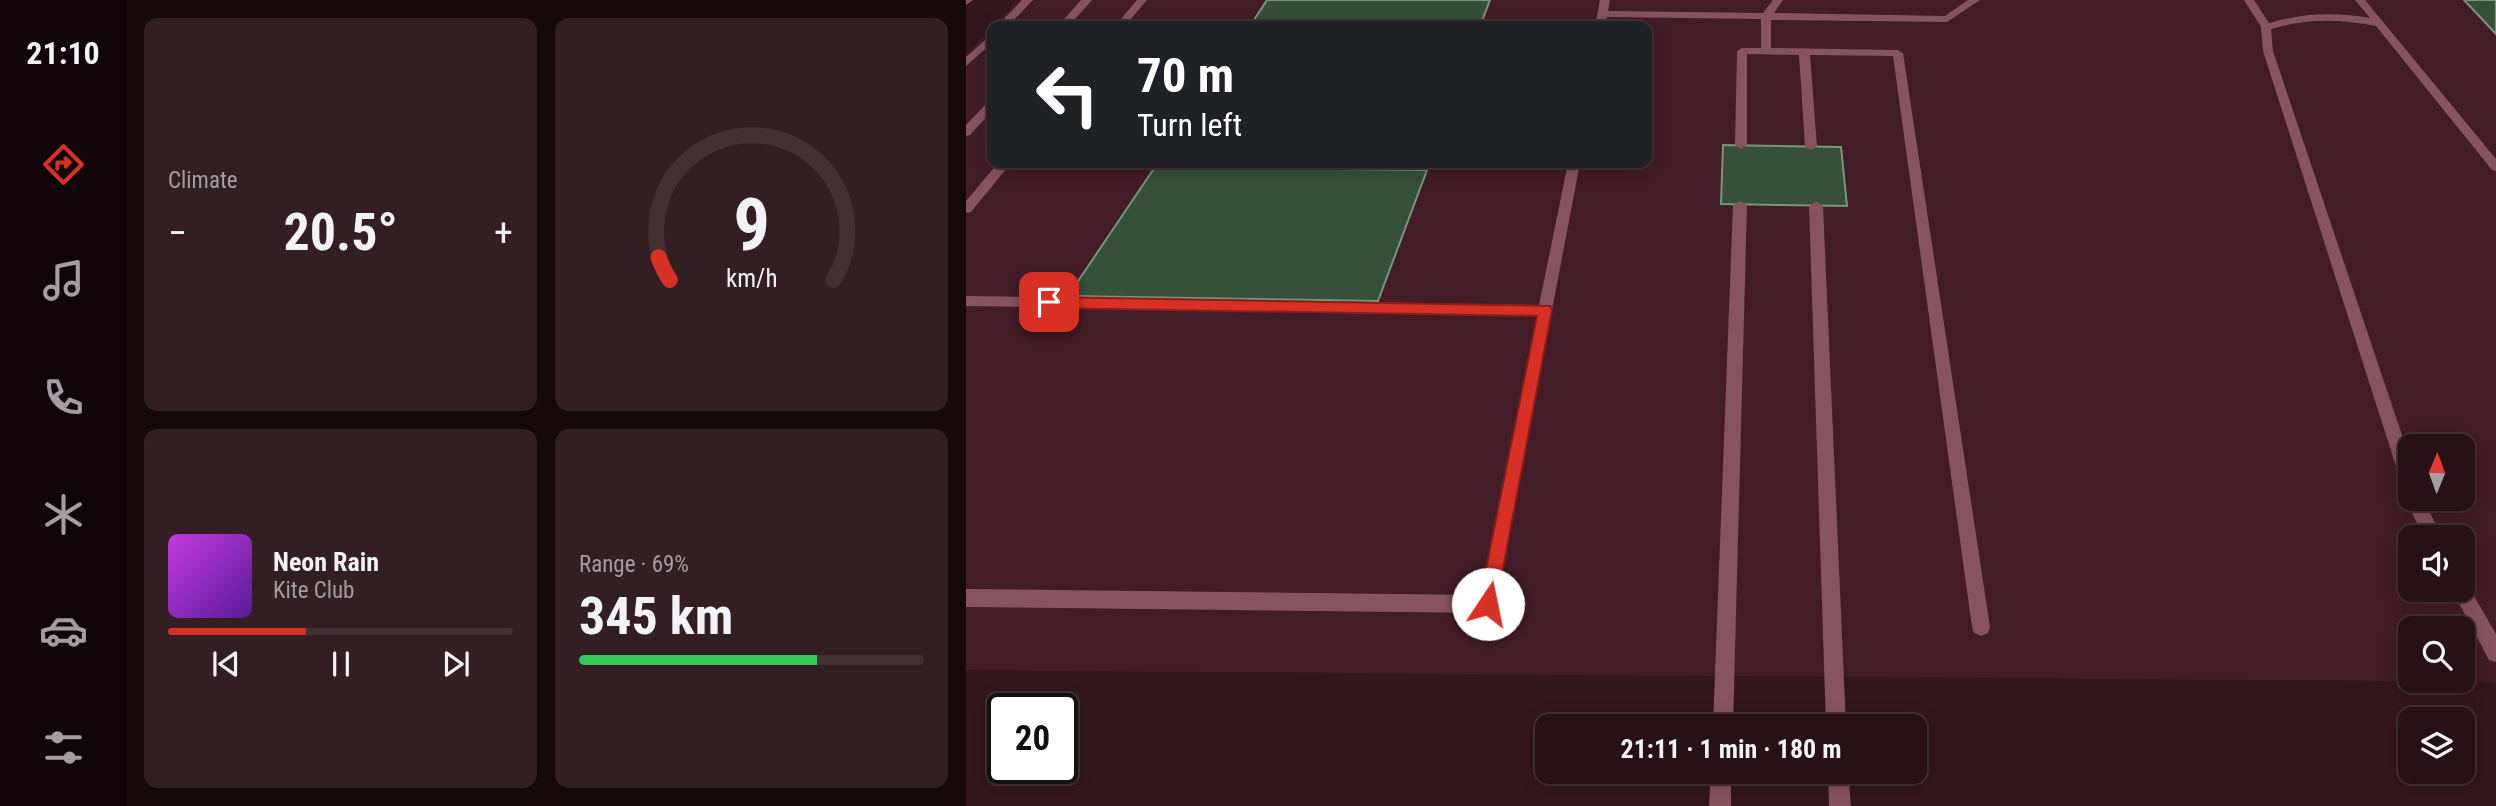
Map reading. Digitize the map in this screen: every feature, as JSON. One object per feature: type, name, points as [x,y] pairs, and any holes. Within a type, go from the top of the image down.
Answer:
[{"type":"lane","points":[[1007,21],[1028,0]]},
{"type":"lane","points":[[1068,21],[1087,0]]},
{"type":"lane","points":[[1124,21],[1142,0]]},
{"type":"lane","points":[[1601,21],[1605,0]]},
{"type":"lane","points":[[1766,51],[1766,17],[1778,0]]},
{"type":"lane","points":[[1602,14],[1947,19],[1975,0]]},
{"type":"lane","points":[[2249,0],[2266,27],[2268,51],[2398,448]]},
{"type":"lane","points":[[2360,0],[2496,167]]},
{"type":"lane","points":[[2266,27],[2293,18],[2337,15],[2379,23]]},
{"type":"lane","points":[[966,64],[987,42]]},
{"type":"lane","points":[[1741,145],[1742,51],[1898,53],[1981,627]]},
{"type":"lane","points":[[1804,51],[1811,146]]},
{"type":"lane","points":[[966,132],[987,109]]},
{"type":"lane","points":[[966,209],[1001,168]]},
{"type":"lane","points":[[966,598],[1488,604],[1573,168]]},
{"type":"lane","points":[[1723,714],[1740,205]]},
{"type":"lane","points":[[1816,206],[1836,714]]},
{"type":"lane","points":[[966,301],[1545,310]]},
{"type":"lane","points":[[2468,602],[2496,653]]},
{"type":"lane","points":[[1720,806],[1721,784]]},
{"type":"lane","points":[[1839,784],[1840,806]]},
{"type":"shaded area","points":[[1019,0],[2496,0],[2496,682],[2475,682],[2475,616],[2398,616],[2398,681],[966,670],[966,54],[987,33],[987,168],[1652,168],[1652,21],[998,21]]},
{"type":"building","points":[[1267,0],[1490,0],[1482,21],[1253,21]]},
{"type":"building","points":[[2464,0],[2496,0],[2496,34]]},
{"type":"building","points":[[1723,145],[1841,147],[1847,206],[1721,204]]},
{"type":"building","points":[[1154,168],[1427,170],[1378,301],[1068,296]]},
{"type":"building","points":[[1246,168],[1428,168],[1427,170]]},
{"type":"route","points":[[1049,302],[1545,310],[1488,604]]}]
